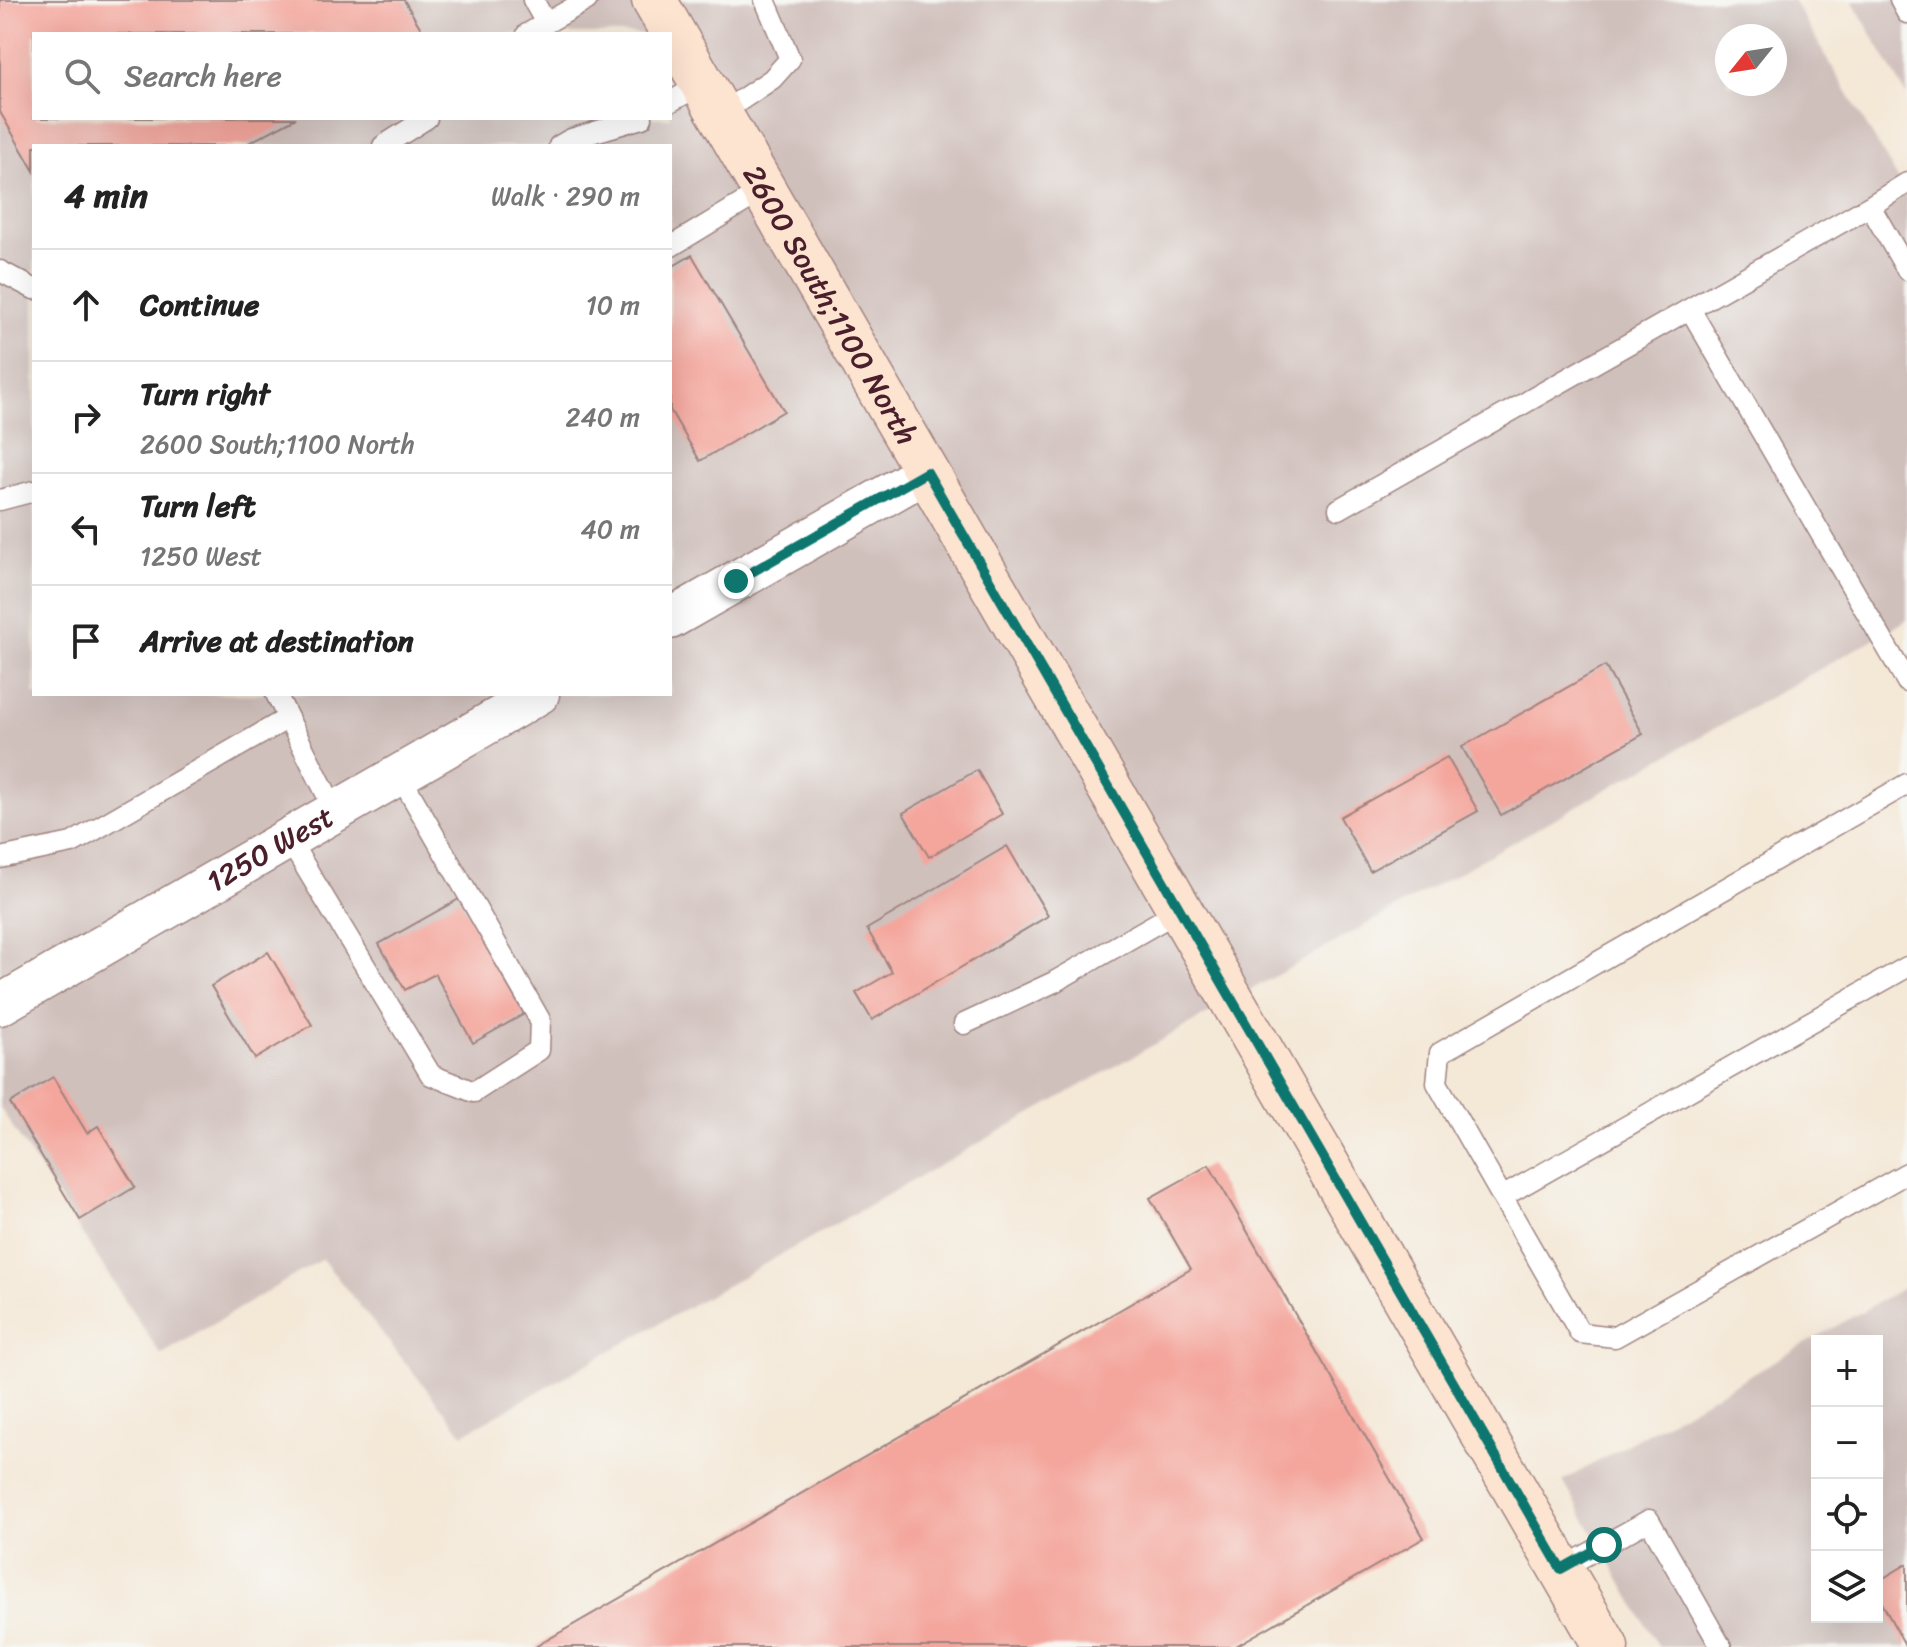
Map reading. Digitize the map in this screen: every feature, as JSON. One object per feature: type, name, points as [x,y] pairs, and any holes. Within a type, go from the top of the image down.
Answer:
[{"type":"main road","name":"2600 South;1100 North","points":[[654,0],[668,32]]},
{"type":"main road","name":"2600 South;1100 North","points":[[672,42],[697,100],[764,190],[1606,1647]]},
{"type":"street","points":[[672,612],[927,472]]},
{"type":"street","name":"1250 West","points":[[0,1005],[536,696]]},
{"type":"lane","points":[[533,0],[546,23]]},
{"type":"lane","points":[[530,32],[587,0]]},
{"type":"lane","points":[[697,100],[772,79],[790,59],[765,0]]},
{"type":"lane","points":[[1900,0],[1907,13]]},
{"type":"lane","points":[[386,144],[424,120]]},
{"type":"lane","points":[[562,144],[635,120]]},
{"type":"lane","points":[[1339,509],[1907,183]]},
{"type":"lane","points":[[672,246],[764,190]]},
{"type":"lane","points":[[1870,206],[1907,270]]},
{"type":"lane","points":[[0,271],[32,288]]},
{"type":"lane","points":[[1690,309],[1907,682]]},
{"type":"lane","points":[[0,500],[32,492]]},
{"type":"lane","points":[[277,696],[335,811]]},
{"type":"lane","points":[[0,858],[72,843],[288,718]]},
{"type":"lane","points":[[288,838],[431,1075],[474,1092],[539,1050],[540,1020],[399,774]]},
{"type":"lane","points":[[1907,784],[1440,1053],[1437,1083],[1580,1333],[1615,1337],[1907,1173]]},
{"type":"lane","points":[[964,1024],[1054,982],[1180,910]]},
{"type":"lane","points":[[1502,1197],[1907,967]]},
{"type":"lane","points":[[1561,1569],[1649,1520],[1721,1647]]},
{"type":"shaded area","points":[[0,0],[1793,0],[1907,194],[1907,620],[463,1434],[322,1259],[161,1355],[0,1108]]},
{"type":"shaded area","points":[[1852,0],[1907,0],[1907,96]]},
{"type":"shaded area","points":[[1907,1286],[1907,1647],[1659,1647],[1563,1481],[1811,1340],[1811,1623],[1883,1623],[1883,1335],[1821,1335]]},
{"type":"building","points":[[0,0],[404,0],[423,32],[32,32],[32,120],[292,120],[247,144],[32,144],[32,168],[0,112]]},
{"type":"building","points":[[692,255],[784,411],[700,461],[672,413],[672,267]]},
{"type":"building","points":[[1605,666],[1643,734],[1501,815],[1462,747]]},
{"type":"building","points":[[1447,757],[1478,811],[1370,871],[1340,817]]},
{"type":"building","points":[[977,770],[1002,814],[929,857],[903,813]]},
{"type":"building","points":[[1007,846],[1048,916],[872,1020],[856,993],[892,972],[867,929]]},
{"type":"building","points":[[459,899],[524,1014],[473,1043],[435,974],[405,990],[379,944]]},
{"type":"building","points":[[268,952],[312,1025],[255,1059],[211,986]]},
{"type":"building","points":[[53,1077],[87,1133],[98,1126],[135,1187],[80,1220],[10,1103]]},
{"type":"building","points":[[1209,1165],[1424,1538],[1234,1647],[535,1647],[1191,1269],[1150,1198]]},
{"type":"building","points":[[1907,1564],[1907,1647],[1883,1605],[1883,1578]]},
{"type":"route","points":[[736,581],[927,472],[1561,1569],[1604,1545]]}]
